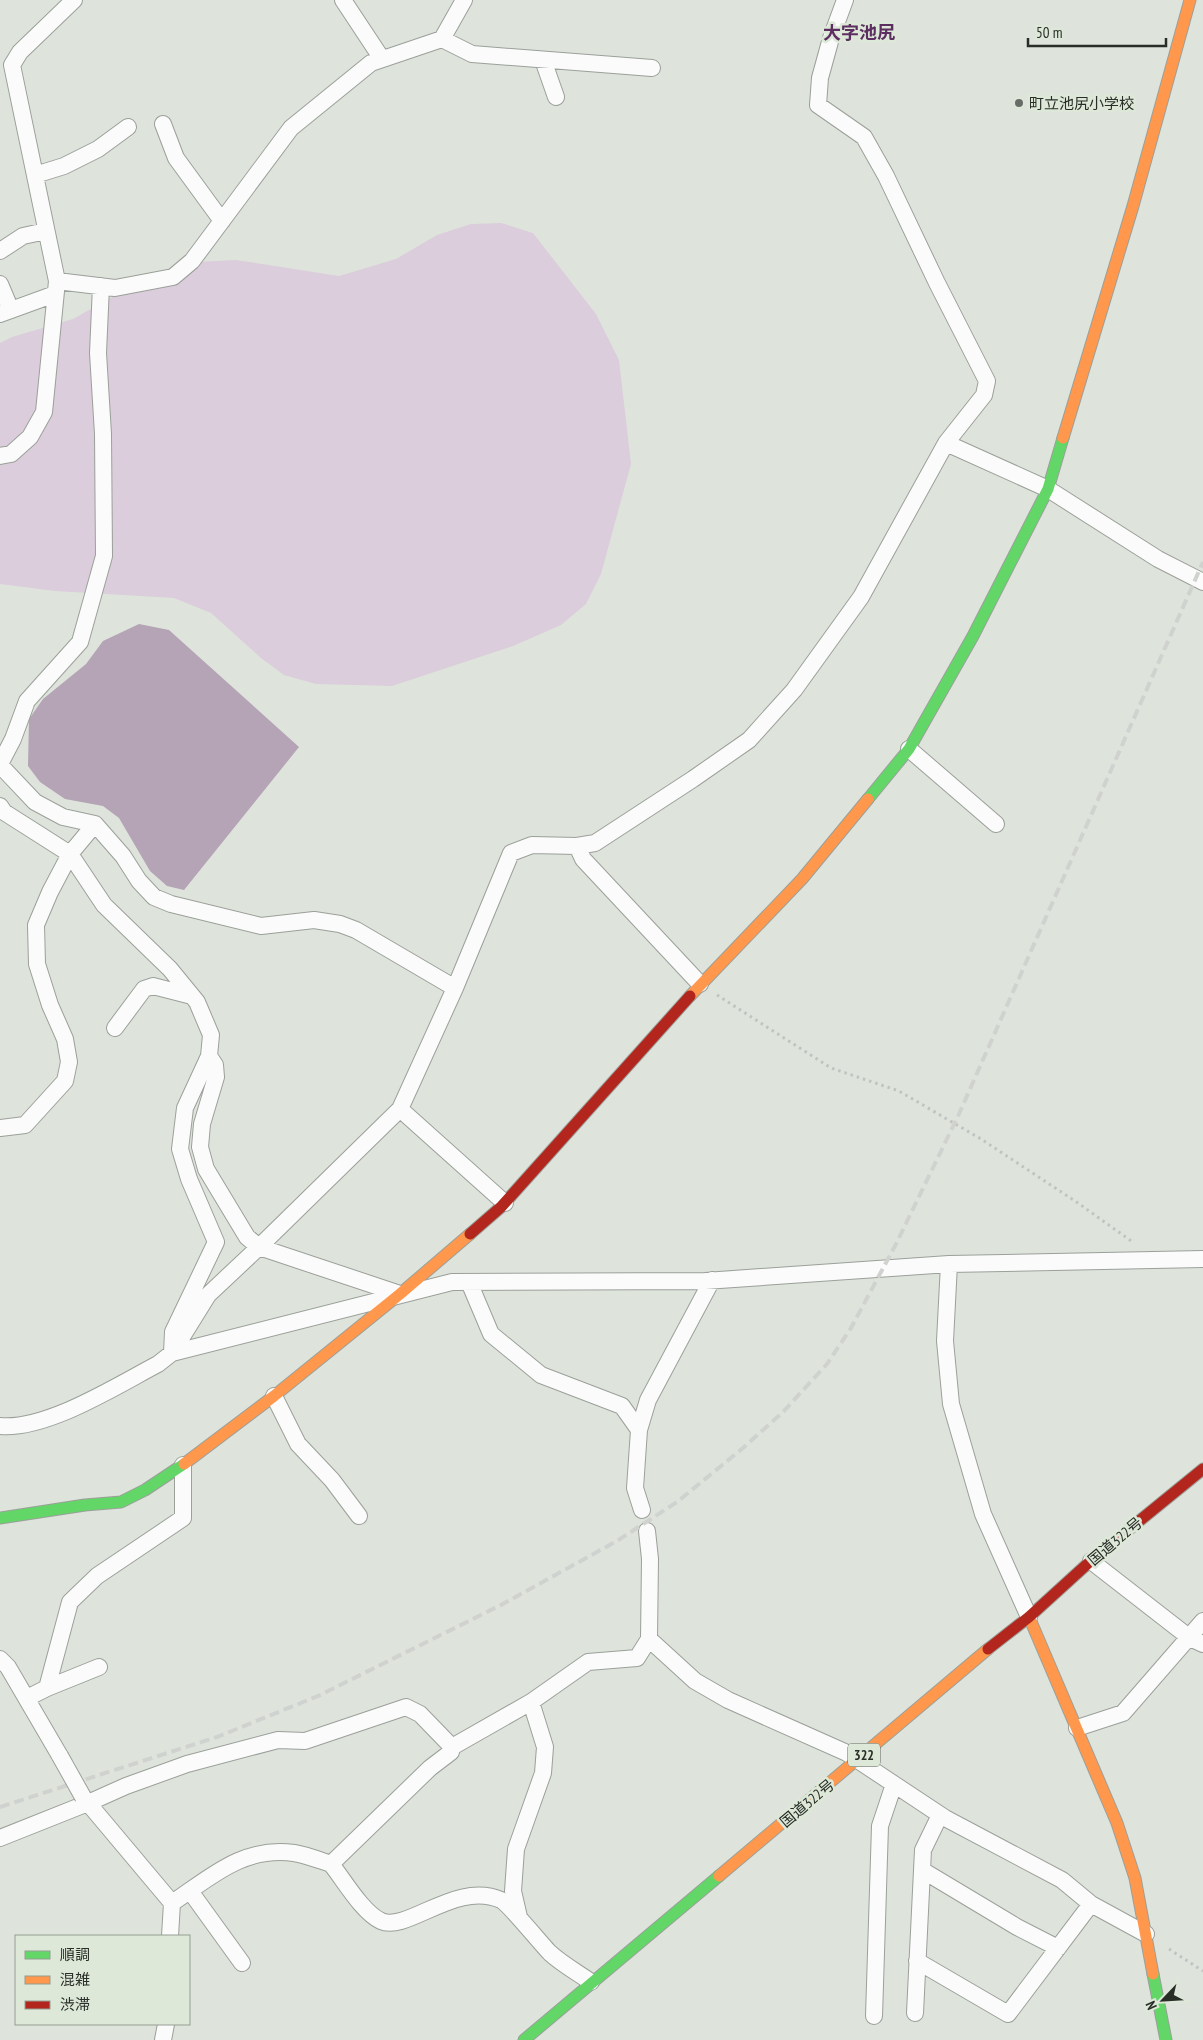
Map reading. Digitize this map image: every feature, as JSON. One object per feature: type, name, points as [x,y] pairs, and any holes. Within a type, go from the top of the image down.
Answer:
[{"type":"main road","points":[[0,1518],[85,1505],[121,1502],[145,1490],[183,1465],[274,1396],[400,1294],[505,1203],[700,984],[802,878],[909,749],[973,636],[1048,489],[1133,206],[1190,0]]},
{"type":"main road","name":"国道322号","points":[[524,2040],[858,1760],[957,1674],[1029,1617],[1091,1561],[1203,1469]]},
{"type":"main road","points":[[1029,1617],[1117,1823],[1135,1878],[1166,2040]]},
{"type":"street","points":[[0,456],[11,454],[30,437],[44,412],[56,288],[12,65],[20,52],[74,0]]},
{"type":"street","points":[[343,0],[382,59]]},
{"type":"street","points":[[442,40],[464,0]]},
{"type":"street","points":[[0,1426],[14,1427],[56,1416],[158,1364],[172,1353],[208,1295],[400,1109],[511,853],[532,845],[577,846],[595,843],[749,740],[788,698],[861,597],[946,443],[984,395],[987,381],[886,176],[864,137],[818,105],[820,78],[831,38],[845,0]]},
{"type":"street","points":[[0,284],[6,312],[56,288],[101,286],[115,288],[173,277],[192,261],[291,128],[371,63],[382,59],[442,40],[472,54],[652,68]]},
{"type":"street","points":[[543,60],[556,97]]},
{"type":"street","points":[[163,124],[176,158],[222,221]]},
{"type":"street","points":[[35,175],[64,166],[98,149],[128,127]]},
{"type":"street","points":[[0,251],[23,236],[46,231]]},
{"type":"street","points":[[101,286],[98,353],[103,434],[104,556],[80,642],[27,701],[0,765],[35,802],[63,817],[95,824],[123,856],[139,881],[154,897],[171,904],[261,926],[314,920],[340,924],[356,930],[454,988]]},
{"type":"street","points":[[946,443],[1048,489],[1158,559],[1203,582]]},
{"type":"street","points":[[909,749],[996,824]]},
{"type":"street","points":[[0,806],[4,812],[70,854],[104,905],[170,968],[198,1002],[211,1035],[209,1056],[185,1108],[180,1149],[189,1179],[216,1242],[173,1332],[172,1353]]},
{"type":"street","points":[[0,1128],[25,1125],[65,1081],[69,1062],[68,1054],[65,1039],[50,1004],[37,964],[36,925],[50,892],[70,854],[95,824]]},
{"type":"street","points":[[577,846],[583,859],[700,984]]},
{"type":"street","points":[[115,1028],[144,988],[152,986],[192,996]]},
{"type":"street","points":[[209,1056],[215,1065],[216,1077],[202,1124],[200,1147],[206,1169],[247,1237],[259,1247],[400,1294]]},
{"type":"street","points":[[400,1109],[505,1203]]},
{"type":"street","points":[[172,1353],[452,1282],[712,1280],[949,1264],[1203,1259]]},
{"type":"street","points":[[949,1264],[945,1341],[950,1404],[983,1514],[1029,1617]]},
{"type":"street","points":[[642,1510],[635,1488],[639,1430],[648,1400],[712,1280]]},
{"type":"street","points":[[468,1282],[491,1334],[542,1375],[622,1406],[639,1430]]},
{"type":"street","points":[[274,1396],[298,1444],[332,1480],[359,1516]]},
{"type":"street","points":[[47,1688],[70,1602],[97,1576],[183,1518],[183,1465]]},
{"type":"street","points":[[331,1864],[430,1768],[451,1752],[452,1747],[531,1702],[588,1662],[637,1658],[648,1639],[650,1559],[647,1531]]},
{"type":"street","points":[[1091,1561],[1196,1641]]},
{"type":"street","points":[[1077,1728],[1123,1713],[1196,1641],[1203,1622]]},
{"type":"street","points":[[648,1639],[695,1681],[728,1700],[847,1753],[940,1814],[1062,1880],[1091,1904],[1146,1934]]},
{"type":"street","points":[[0,1659],[8,1667],[27,1698],[86,1800],[172,1903],[170,1935]]},
{"type":"street","points":[[27,1698],[99,1667]]},
{"type":"street","points":[[519,1920],[512,1891],[516,1849],[543,1773],[545,1747],[531,1702]]},
{"type":"street","points":[[0,1838],[86,1800],[187,1764],[278,1740],[305,1741],[406,1708],[420,1714],[452,1747]]},
{"type":"street","points":[[874,2016],[880,1826],[894,1784]]},
{"type":"street","points":[[915,2013],[923,1850],[940,1814]]},
{"type":"street","points":[[172,1903],[229,1864],[264,1853],[294,1854],[331,1864],[367,1911],[382,1921],[398,1922],[457,1898],[479,1895],[503,1901],[552,1955],[591,1982]]},
{"type":"street","points":[[922,1870],[1017,1927],[1058,1948]]},
{"type":"street","points":[[190,1891],[242,1963]]},
{"type":"street","points":[[918,1962],[1008,2014],[1091,1904]]},
{"type":"street","points":[[163,2040],[166,2025]]},
{"type":"path","points":[[700,984],[831,1068],[899,1092],[981,1139],[1078,1203],[1134,1243]]},
{"type":"path","points":[[1146,1934],[1203,1971]]},
{"type":"shaded area","points":[[501,223],[533,233],[596,314],[619,360],[631,464],[601,574],[586,604],[561,625],[513,646],[392,686],[316,684],[284,675],[261,658],[211,613],[174,598],[55,591],[0,584],[0,343],[12,337],[73,319],[155,273],[195,262],[236,260],[339,276],[396,259],[437,235],[471,224]]},
{"type":"shaded area","points":[[139,624],[169,630],[299,747],[184,890],[167,886],[150,871],[119,818],[103,806],[65,799],[40,782],[28,766],[29,719],[43,699],[86,664],[103,641]]},
{"type":"railway","points":[[0,1807],[217,1737],[318,1696],[501,1605],[617,1541],[677,1502],[743,1448],[783,1412],[827,1364],[851,1328],[896,1244],[959,1114],[1203,562]]},
{"type":"traffic: fast","points":[[868,799],[909,749],[973,636],[1048,489],[1063,438]]},
{"type":"traffic: fast","points":[[0,1518],[85,1505],[121,1502],[145,1490],[184,1464]]},
{"type":"traffic: fast","points":[[524,2040],[719,1876]]},
{"type":"traffic: fast","points":[[1153,1974],[1166,2040]]},
{"type":"traffic: slow","points":[[1063,438],[1133,206],[1190,0]]},
{"type":"traffic: slow","points":[[690,996],[802,879],[868,799]]},
{"type":"traffic: slow","points":[[184,1464],[274,1396],[400,1294],[470,1234]]},
{"type":"traffic: slow","points":[[1029,1617],[1117,1823],[1135,1878],[1153,1974]]},
{"type":"traffic: slow","points":[[719,1876],[988,1649]]},
{"type":"traffic: jam","points":[[470,1234],[501,1207],[690,996]]},
{"type":"traffic: jam","points":[[988,1649],[1029,1617],[1095,1557],[1203,1469]]},
{"type":"place","name":"町立池尻小学校","points":[[1019,103]]},
{"type":"district","name":"大字池尻","points":[[859,32]]}]
